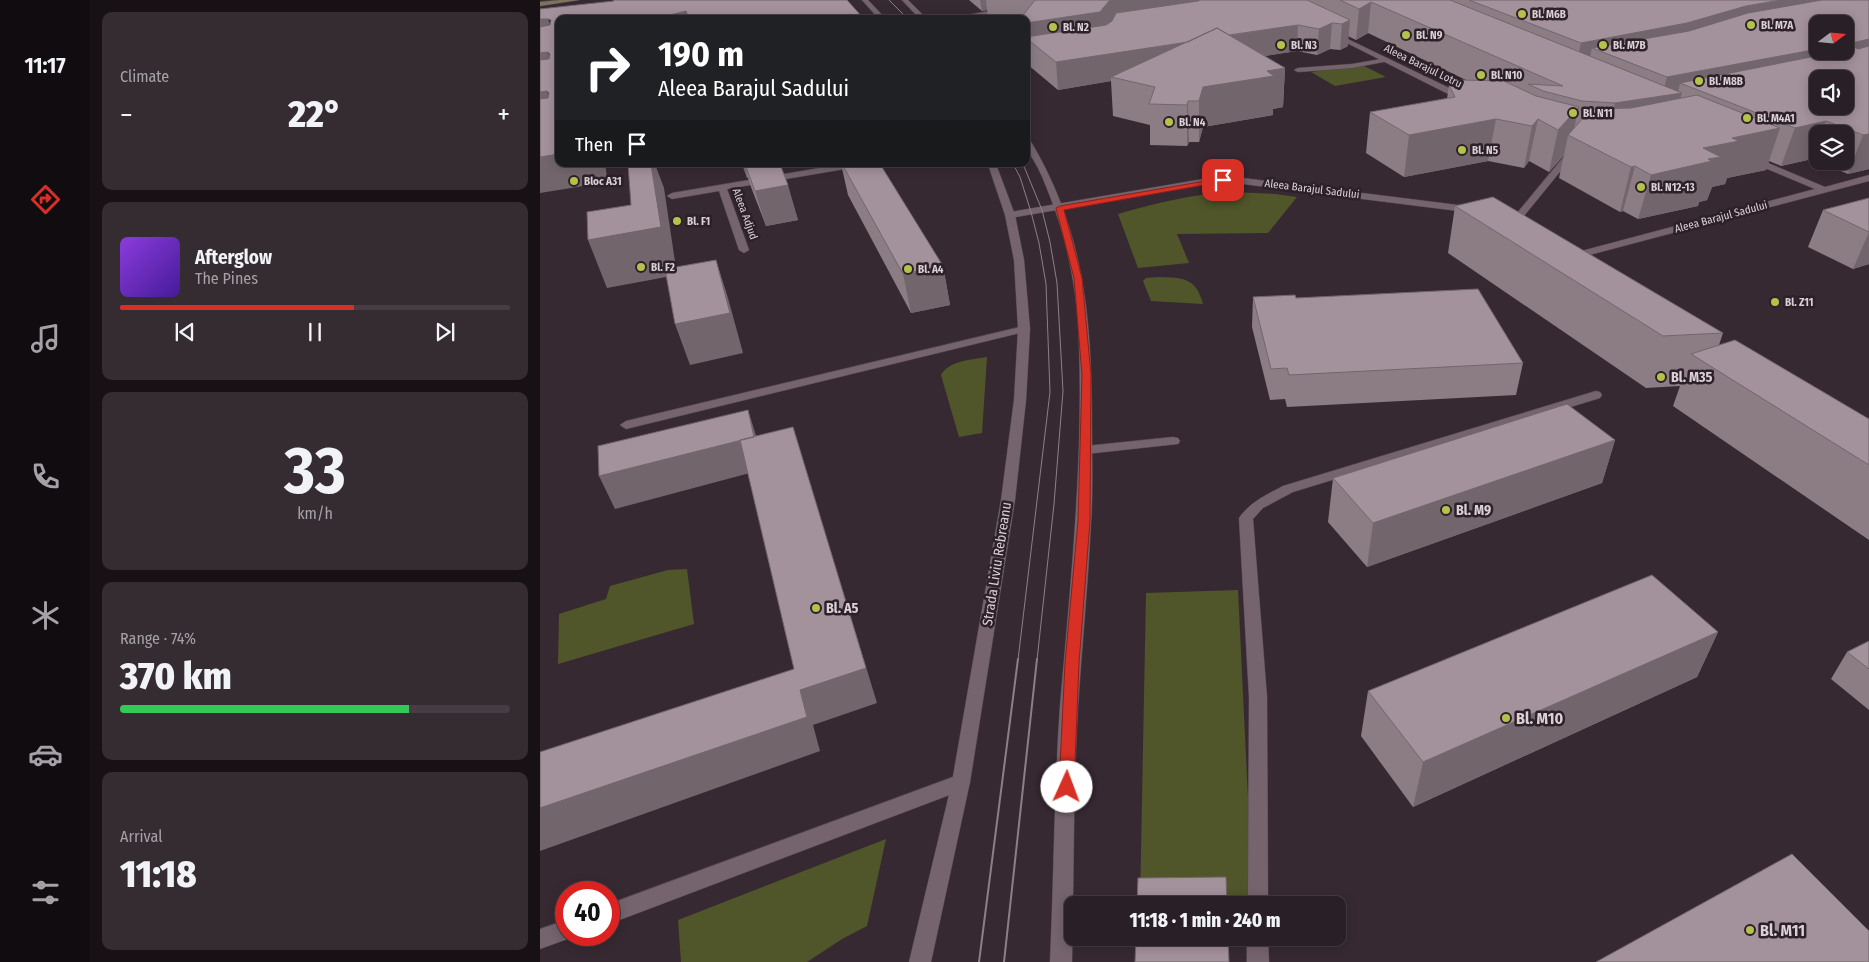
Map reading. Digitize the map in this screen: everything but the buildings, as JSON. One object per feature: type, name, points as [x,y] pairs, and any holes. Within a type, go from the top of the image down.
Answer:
[{"type":"main road","points":[[540,4],[576,0]]},
{"type":"street","points":[[865,0],[879,15]]},
{"type":"street","points":[[905,0],[920,15]]},
{"type":"street","points":[[973,15],[1008,9]]},
{"type":"street","name":"Aleea Barajul Lotru","points":[[1326,30],[1476,105]]},
{"type":"street","points":[[1298,70],[1352,66],[1387,60]]},
{"type":"street","points":[[1516,221],[1576,146]]},
{"type":"street","points":[[1030,147],[1043,169],[1060,208],[1072,251],[1082,311],[1086,375],[1084,521],[1069,709],[1061,962]]},
{"type":"street","points":[[1746,156],[1824,190]]},
{"type":"street","name":"Aleea Adjud","points":[[672,196],[722,188],[819,167]]},
{"type":"street","name":"Strada Liviu Rebreanu","points":[[920,962],[961,782],[1008,500],[1020,400],[1024,329],[1020,269],[1010,215],[993,167]]},
{"type":"street","name":"Aleea Barajul Sadului","points":[[1591,266],[1570,253],[1869,178]]},
{"type":"street","name":"Aleea Barajul Sadului","points":[[1010,215],[1060,208],[1209,181],[1235,180],[1300,186],[1486,212]]},
{"type":"street","name":"Aleea Adjud","points":[[722,188],[744,250]]},
{"type":"street","points":[[626,425],[1024,329]]},
{"type":"street","points":[[1258,896],[1258,697],[1246,518],[1258,505],[1288,490],[1596,395]]},
{"type":"street","points":[[1086,450],[1173,441]]},
{"type":"street","points":[[620,910],[961,782]]},
{"type":"street","points":[[540,939],[555,934]]},
{"type":"street","points":[[1258,946],[1258,962]]},
{"type":"green space","points":[[1362,65],[1386,77],[1335,86],[1311,72]]},
{"type":"green space","points":[[1232,192],[1297,197],[1268,233],[1177,234],[1189,263],[1138,268],[1118,214],[1174,200]]},
{"type":"green space","points":[[1146,278],[1181,279],[1192,284],[1197,289],[1203,304],[1151,301],[1143,281]]},
{"type":"green space","points":[[987,357],[982,433],[959,437],[941,375],[950,366],[955,364]]},
{"type":"green space","points":[[687,569],[694,624],[558,664],[559,614],[606,599],[610,586],[668,570]]},
{"type":"green space","points":[[1238,590],[1253,896],[1140,896],[1146,593]]},
{"type":"green space","points":[[886,839],[867,926],[842,939],[807,962],[681,962],[678,920]]},
{"type":"tram line","points":[[889,0],[904,15]]},
{"type":"tram line","points":[[1015,167],[1020,177],[1031,212],[1039,243],[1046,284],[1050,392],[1018,660]]},
{"type":"tram line","points":[[1024,167],[1042,210],[1050,242],[1057,283],[1063,391],[1054,504],[1037,660]]},
{"type":"tram line","points":[[979,962],[1018,659]]},
{"type":"tram line","points":[[1004,962],[1037,659]]},
{"type":"place","name":"Bl. M6B","points":[[1522,14]]},
{"type":"place","name":"Bl. M7A","points":[[1751,25]]},
{"type":"place","name":"Bl. N2","points":[[1053,27]]},
{"type":"place","name":"Bl. N9","points":[[1406,35]]},
{"type":"place","name":"Bl. N3","points":[[1281,45]]},
{"type":"place","name":"Bl. M7B","points":[[1603,45]]},
{"type":"place","name":"Bl. N10","points":[[1481,75]]},
{"type":"place","name":"Bl. M8B","points":[[1699,81]]},
{"type":"place","name":"Bl. N11","points":[[1573,113]]},
{"type":"place","name":"Bl. M4A1","points":[[1747,118]]},
{"type":"place","name":"Bl. N4","points":[[1169,122]]},
{"type":"place","name":"Bl. N5","points":[[1462,150]]},
{"type":"place","name":"Bloc A31","points":[[574,181]]},
{"type":"place","name":"Bl. N12-13","points":[[1641,187]]},
{"type":"place","name":"Bl. F1","points":[[677,221]]},
{"type":"place","name":"Bl. F2","points":[[641,267]]},
{"type":"place","name":"Bl. A4","points":[[908,269]]},
{"type":"place","name":"Bl. Z11","points":[[1775,302]]},
{"type":"place","name":"Bl. M35","points":[[1661,377]]},
{"type":"place","name":"Bl. M9","points":[[1446,510]]},
{"type":"place","name":"Bl. A5","points":[[816,608]]},
{"type":"place","name":"Bl. M10","points":[[1506,718]]},
{"type":"place","name":"Bl. M11","points":[[1750,930]]},
{"type":"route","points":[[1067,787],[1069,709],[1084,521],[1086,375],[1083,319],[1078,278],[1060,208],[1223,180]]}]
